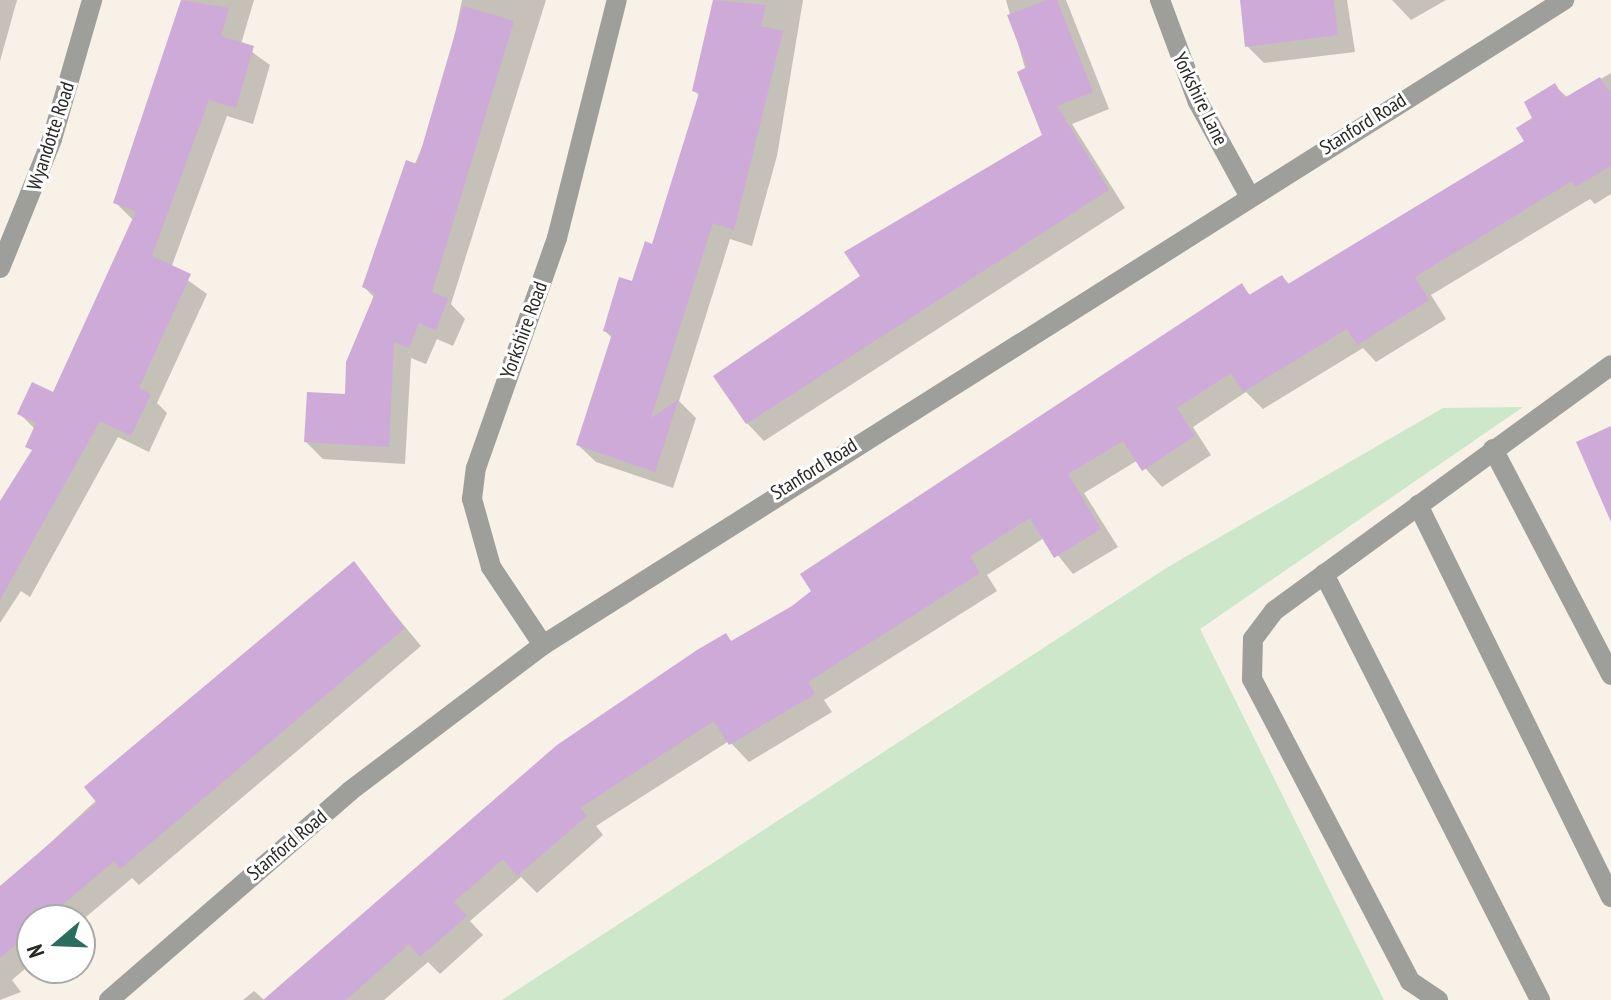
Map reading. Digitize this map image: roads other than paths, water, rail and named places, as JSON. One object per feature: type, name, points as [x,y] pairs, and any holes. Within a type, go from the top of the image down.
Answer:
[{"type":"street","name":"Wyandotte Road","points":[[0,268],[52,139],[92,0]]},
{"type":"street","name":"Yorkshire Road","points":[[543,645],[491,567],[472,499],[476,468],[565,210],[617,0]]},
{"type":"street","name":"Yorkshire Lane","points":[[1160,0],[1198,102],[1249,195]]},
{"type":"street","name":"Stanford Road","points":[[109,1000],[350,791],[543,645],[1249,195],[1564,0]]},
{"type":"street","points":[[1438,1000],[1410,981],[1252,679],[1253,639],[1274,611],[1611,365]]},
{"type":"street","points":[[1493,449],[1611,675]]},
{"type":"street","points":[[1418,505],[1611,897]]},
{"type":"street","points":[[1324,574],[1540,1000]]}]
